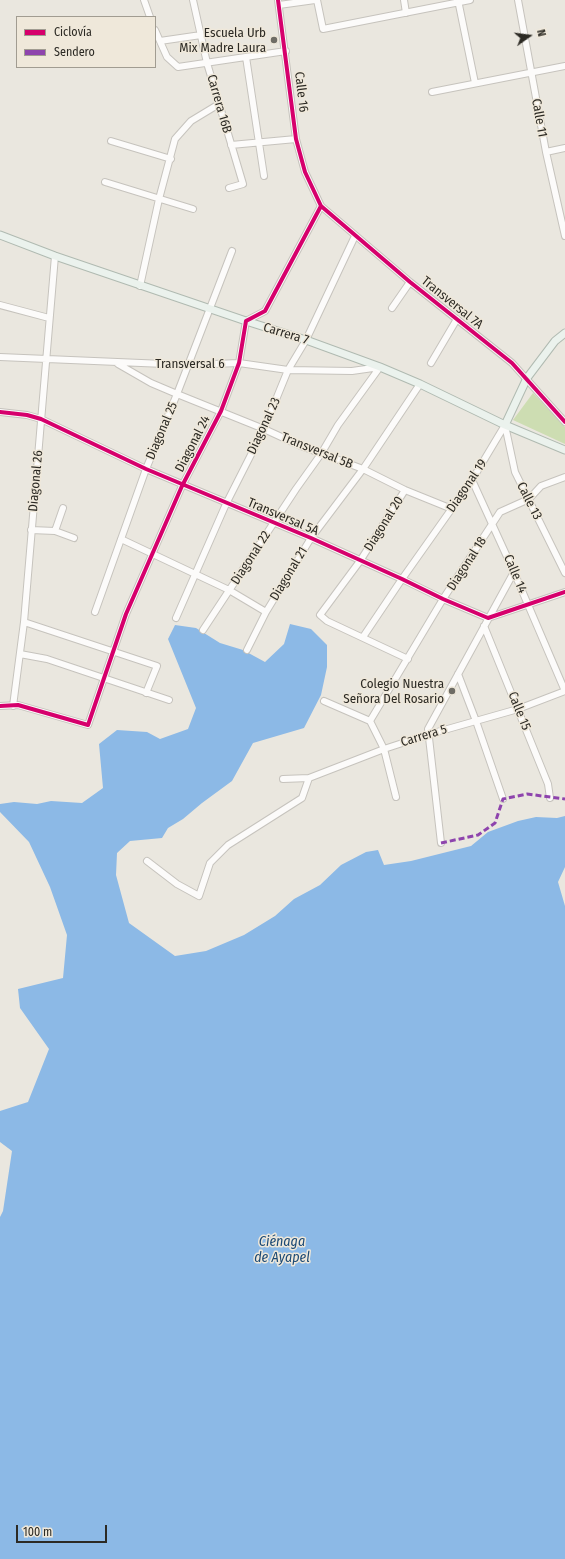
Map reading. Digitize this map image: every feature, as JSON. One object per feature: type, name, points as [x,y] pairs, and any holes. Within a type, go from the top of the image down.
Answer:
[{"type":"main road","name":"Carrera 7","points":[[0,235],[140,286],[306,340],[380,367],[420,384],[505,425],[565,450]]},
{"type":"main road","name":"Diagonal 19","points":[[505,425],[527,378],[555,341],[565,333]]},
{"type":"street","points":[[144,0],[150,16]]},
{"type":"street","name":"Carrera 16B","points":[[193,0],[207,63],[243,184],[229,188]]},
{"type":"street","points":[[279,3],[316,0],[323,29],[458,1],[470,0]]},
{"type":"street","points":[[404,0],[406,13]]},
{"type":"street","name":"Calle 11","points":[[518,0],[546,152],[565,236]]},
{"type":"street","points":[[458,1],[476,83]]},
{"type":"street","name":"Calle 16","points":[[279,3],[296,139],[304,172],[321,206]]},
{"type":"street","points":[[156,32],[168,57],[178,67],[286,51]]},
{"type":"street","points":[[160,42],[201,35]]},
{"type":"street","points":[[246,57],[264,176]]},
{"type":"street","points":[[432,92],[531,74],[565,66]]},
{"type":"street","points":[[140,286],[159,199],[171,159],[175,139],[191,121],[219,104]]},
{"type":"street","points":[[231,145],[296,139]]},
{"type":"street","points":[[111,141],[171,159]]},
{"type":"street","points":[[546,152],[565,148]]},
{"type":"street","points":[[105,182],[193,210]]},
{"type":"street","points":[[246,321],[265,311],[321,206]]},
{"type":"street","name":"Transversal 7A","points":[[321,206],[410,282],[512,363],[565,422]]},
{"type":"street","name":"Diagonal 23","points":[[176,618],[226,504],[264,429],[288,370],[306,340],[355,236]]},
{"type":"street","name":"Diagonal 25","points":[[96,612],[146,470],[178,394],[232,251]]},
{"type":"street","name":"Diagonal 26","points":[[13,706],[24,622],[55,256]]},
{"type":"street","points":[[392,308],[410,282]]},
{"type":"street","points":[[0,305],[49,318]]},
{"type":"street","points":[[431,363],[457,319]]},
{"type":"street","name":"Diagonal 24","points":[[13,706],[18,705],[88,724],[126,614],[152,554],[167,524],[182,486],[221,411],[239,363],[246,321]]},
{"type":"street","name":"Transversal 6","points":[[0,357],[188,365],[239,363],[288,370],[352,371],[380,367]]},
{"type":"street","name":"Transversal 5B","points":[[117,363],[151,383],[264,429],[301,446],[363,469],[405,490],[452,508]]},
{"type":"street","name":"Diagonal 22","points":[[203,630],[296,489],[322,454],[338,425],[380,367]]},
{"type":"street","name":"Diagonal 21","points":[[247,650],[266,612],[311,538],[363,469],[420,384]]},
{"type":"street","name":"Transversal 5A","points":[[0,412],[26,415],[41,419],[146,470],[311,538],[443,599],[488,618]]},
{"type":"street","name":"Diagonal 19","points":[[363,637],[472,480],[505,425]]},
{"type":"street","name":"Calle 13","points":[[505,425],[515,472],[565,573]]},
{"type":"street","name":"Diagonal 18","points":[[370,721],[443,599],[500,512],[529,500],[541,486],[565,477]]},
{"type":"street","name":"Calle 14","points":[[472,480],[493,524],[565,691]]},
{"type":"street","name":"Diagonal 20","points":[[363,637],[327,621],[320,615],[360,561],[405,490]]},
{"type":"street","points":[[55,531],[63,508]]},
{"type":"street","points":[[31,530],[55,531],[74,538]]},
{"type":"street","points":[[121,539],[230,590],[266,612]]},
{"type":"street","points":[[441,843],[430,734],[428,729],[514,572]]},
{"type":"street","points":[[488,618],[565,592]]},
{"type":"street","points":[[24,622],[157,666],[146,693]]},
{"type":"street","name":"Calle 15","points":[[484,626],[548,784],[550,798]]},
{"type":"street","points":[[363,637],[408,658]]},
{"type":"street","points":[[20,654],[46,659],[104,677],[169,700]]},
{"type":"street","points":[[458,674],[503,799]]},
{"type":"street","name":"Carrera 5","points":[[283,779],[309,778],[384,749],[430,734],[518,709],[565,691]]},
{"type":"street","points":[[324,701],[370,721],[384,749],[396,797]]},
{"type":"street","points":[[0,706],[13,706]]},
{"type":"street","points":[[147,861],[177,884],[199,896],[210,863],[228,845],[302,798],[309,778]]},
{"type":"green space","points":[[533,393],[565,427],[565,444],[513,420]]},
{"type":"water","name":"Ciénaga de Ayapel","points":[[290,624],[311,629],[327,645],[327,667],[321,695],[304,728],[253,743],[232,781],[183,819],[168,828],[162,838],[130,841],[117,853],[116,875],[129,923],[175,956],[206,951],[244,935],[275,916],[294,899],[320,885],[341,865],[366,852],[378,850],[384,865],[411,861],[471,846],[488,832],[518,821],[536,817],[557,818],[565,816],[565,867],[558,882],[565,906],[565,1559],[0,1559],[0,1217],[3,1211],[12,1151],[0,1142],[0,1111],[28,1102],[49,1049],[20,1008],[18,989],[63,978],[67,935],[50,887],[29,842],[0,812],[0,804],[14,802],[37,804],[51,801],[82,803],[103,788],[99,744],[117,730],[147,732],[160,739],[188,729],[196,708],[168,639],[175,625],[196,628],[220,643],[243,650],[265,662],[284,644]]},
{"type":"marked path","points":[[441,843],[478,835],[495,823],[503,799],[527,794],[565,799]]},
{"type":"cycle path","points":[[278,0],[296,139],[305,172],[321,206],[410,282],[512,363],[565,422]]},
{"type":"cycle path","points":[[0,706],[18,705],[88,725],[126,614],[182,486],[221,411],[239,363],[246,321],[265,311],[321,206]]},
{"type":"cycle path","points":[[0,412],[27,415],[41,419],[146,469],[311,538],[443,599],[488,618],[565,592]]},
{"type":"place","name":"Escuela Urb Mix Madre Laura","points":[[274,40]]},
{"type":"place","name":"Colegio Nuestra Señora Del Rosario","points":[[452,691]]}]
